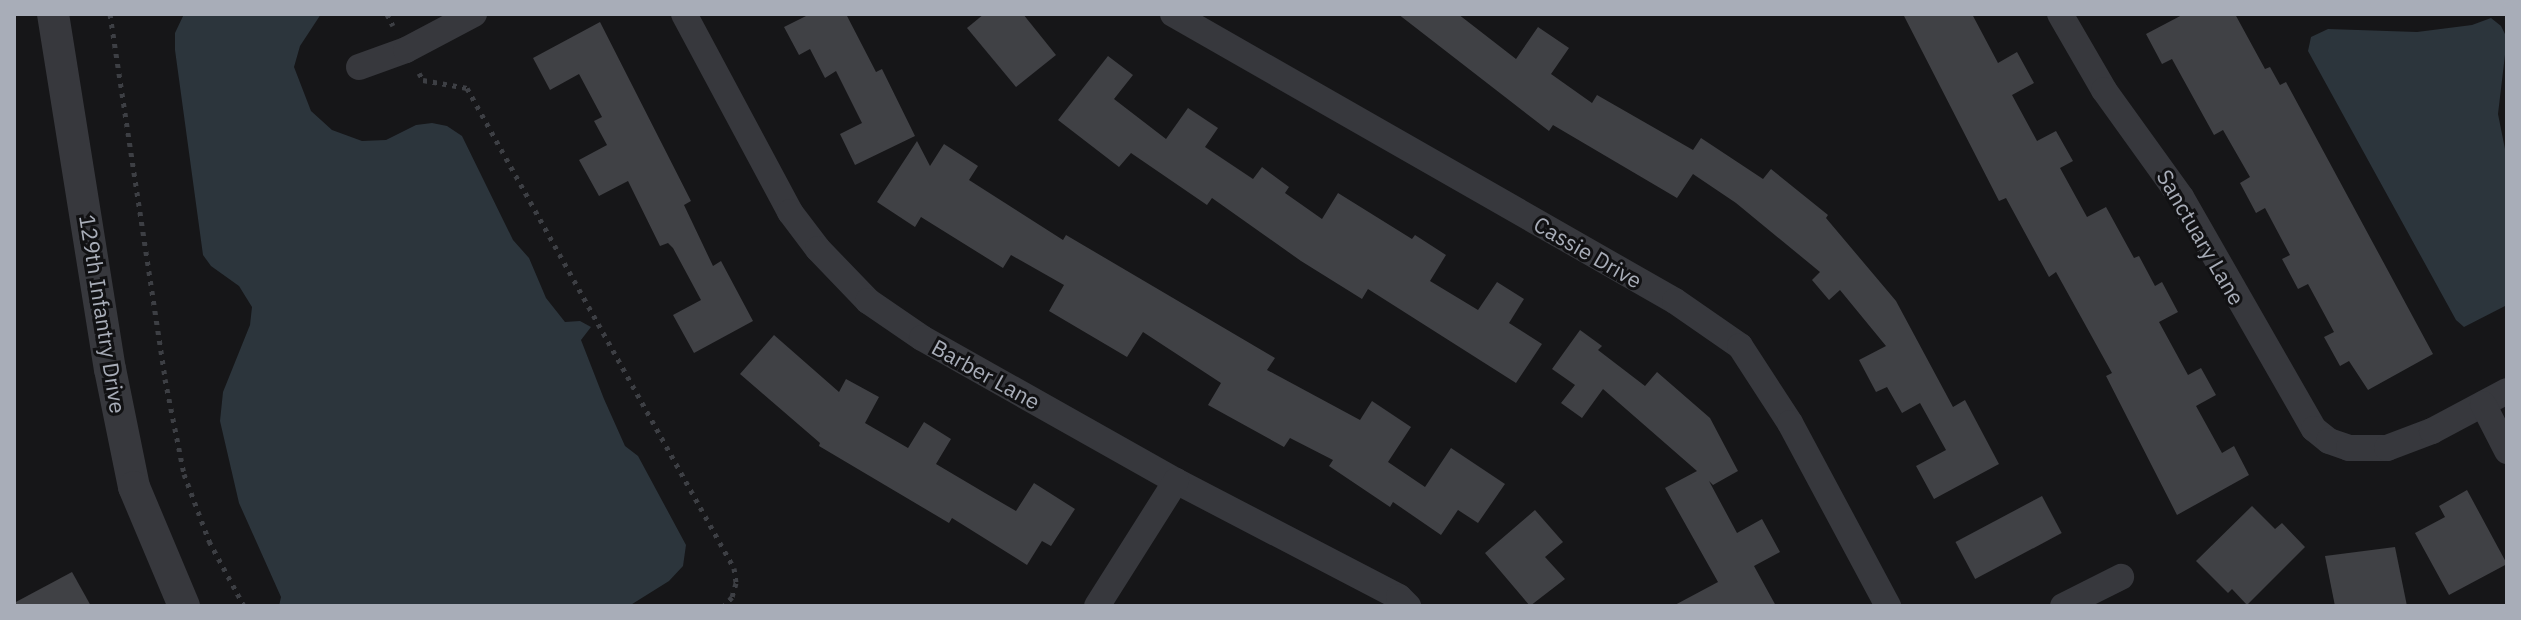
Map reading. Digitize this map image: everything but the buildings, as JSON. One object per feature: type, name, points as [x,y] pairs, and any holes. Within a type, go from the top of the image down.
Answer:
[{"type":"street","name":"129th Infantry Drive","points":[[53,14],[110,369],[134,487],[184,606]]},
{"type":"street","points":[[359,67],[406,50],[474,14]]},
{"type":"street","name":"Barber Lane","points":[[684,14],[790,212],[818,249],[868,301],[922,338],[1176,481],[1399,597],[1408,606]]},
{"type":"street","name":"Cassie Drive","points":[[1173,14],[1675,301],[1740,346],[1790,423],[1888,606]]},
{"type":"street","name":"Sanctuary Lane","points":[[2060,14],[2104,90],[2181,197],[2302,414],[2329,441],[2349,448],[2387,448],[2432,431],[2483,404]]},
{"type":"street","points":[[2507,391],[2483,404],[2507,451]]},
{"type":"street","points":[[1097,606],[1176,481]]},
{"type":"street","points":[[2063,606],[2121,577]]},
{"type":"path","points":[[110,14],[165,379],[184,474],[209,541],[244,606]]},
{"type":"path","points":[[406,50],[423,80],[467,88],[734,568],[736,583],[732,597],[724,606]]},
{"type":"shaded area","points":[[184,14],[321,14],[300,46],[294,67],[311,111],[332,130],[362,141],[386,140],[416,125],[432,123],[447,126],[462,136],[513,240],[529,258],[546,298],[565,322],[580,321],[591,327],[581,340],[604,399],[625,446],[638,456],[686,545],[683,566],[669,581],[629,606],[279,606],[281,597],[239,503],[220,421],[223,392],[250,325],[252,307],[239,286],[211,266],[203,255],[175,50],[175,33]]},
{"type":"shaded area","points":[[2491,18],[2501,26],[2507,38],[2498,114],[2507,159],[2507,305],[2464,327],[2456,320],[2308,51],[2311,37],[2328,29],[2417,32],[2472,25]]}]
